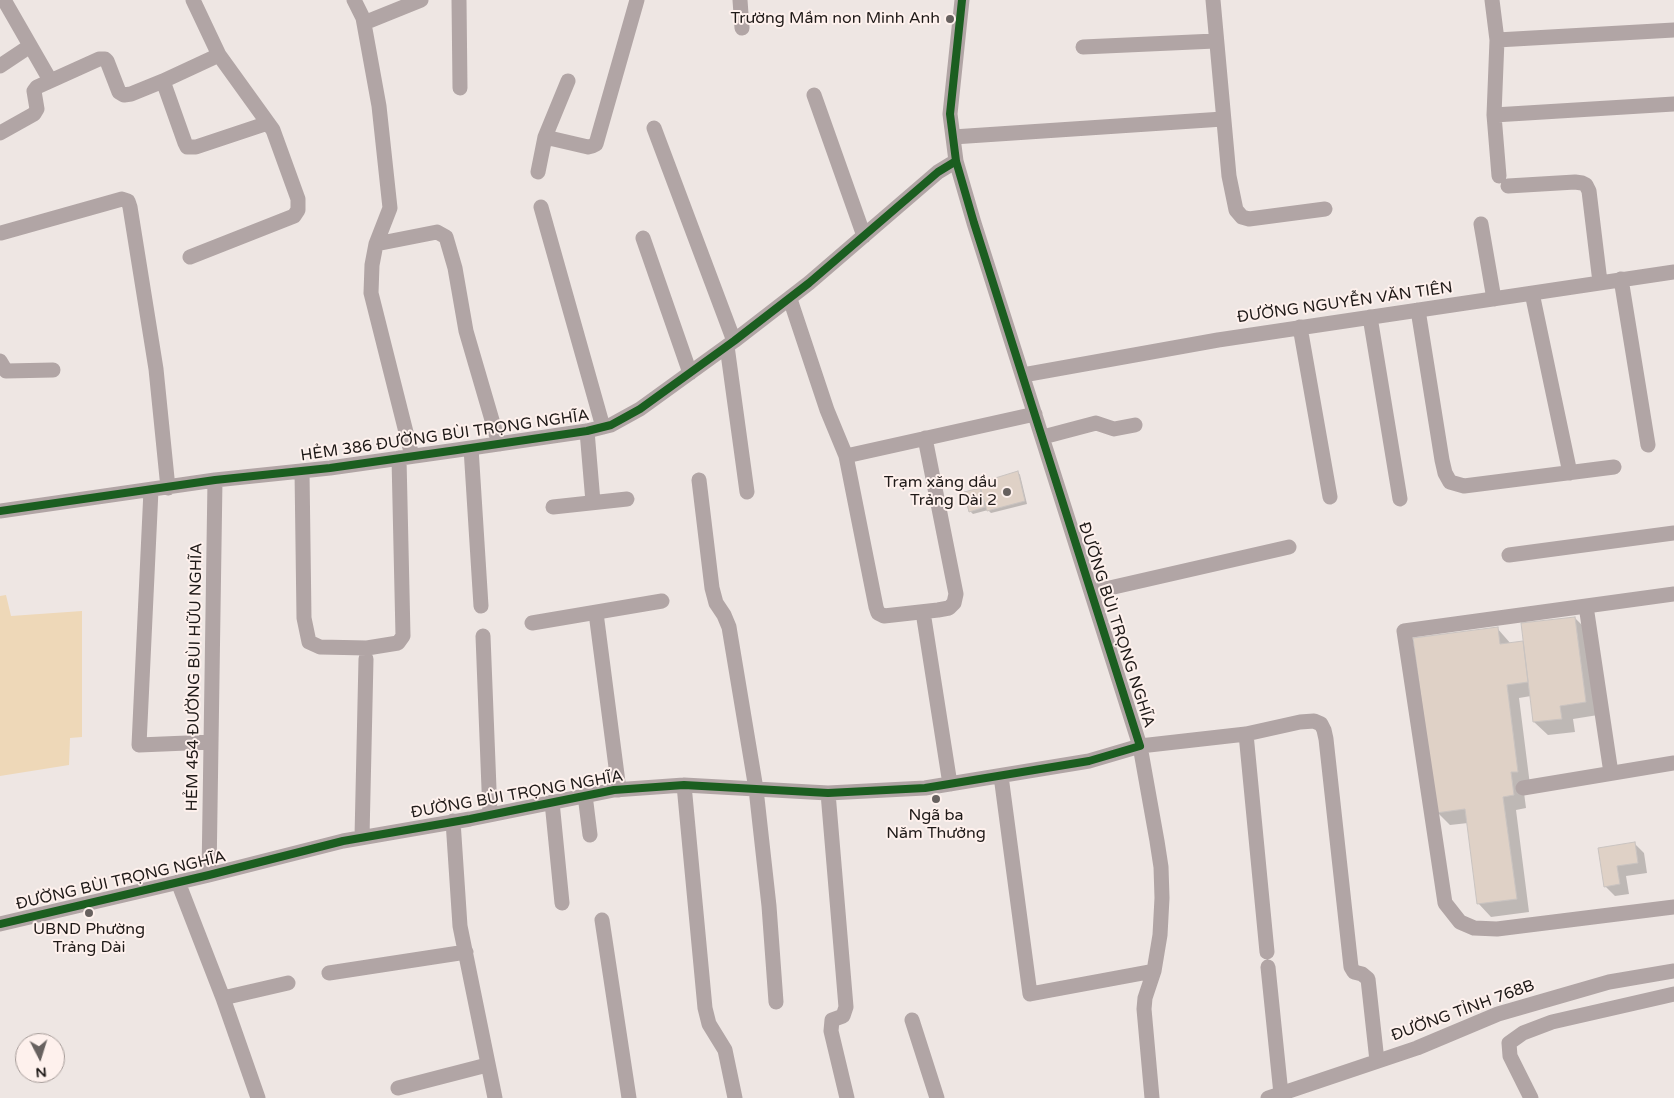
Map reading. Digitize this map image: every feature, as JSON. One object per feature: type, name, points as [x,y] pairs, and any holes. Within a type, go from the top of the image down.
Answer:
[{"type":"street","points":[[4,0],[50,80]]},
{"type":"street","points":[[190,257],[287,220],[294,216],[298,210],[298,199],[273,130],[219,55],[193,0]]},
{"type":"street","points":[[302,471],[304,618],[309,642],[320,647],[367,648],[398,643],[403,636],[405,457],[372,293],[372,265],[376,244],[390,208],[379,106],[364,23],[354,0]]},
{"type":"street","points":[[364,23],[421,0]]},
{"type":"street","points":[[459,0],[460,88]]},
{"type":"street","points":[[546,137],[588,147],[596,144],[636,0]]},
{"type":"street","points":[[740,0],[742,28]]},
{"type":"street","name":"ĐƯỜNG BÙI TRỌNG NGHĨA","points":[[0,924],[209,875],[343,840],[453,821],[470,820],[490,814],[586,795],[619,790],[684,785],[828,793],[925,788],[1089,761],[1140,746],[956,161],[950,114],[962,0]]},
{"type":"street","points":[[1213,0],[1223,120],[1231,193],[1236,210],[1242,217],[1249,219],[1325,209]]},
{"type":"street","points":[[1492,0],[1497,40],[1494,115],[1504,181],[1582,182],[1586,185],[1600,282]]},
{"type":"street","points":[[1497,40],[1674,30]]},
{"type":"street","points":[[1083,47],[1216,41]]},
{"type":"street","points":[[0,66],[30,46]]},
{"type":"street","points":[[0,133],[34,114],[37,109],[34,91],[37,87],[99,59],[105,59],[119,92],[124,95],[163,81],[219,55]]},
{"type":"street","points":[[163,81],[185,144],[188,147],[196,147],[268,123]]},
{"type":"street","points":[[538,172],[546,137],[568,81]]},
{"type":"street","points":[[814,95],[864,236]]},
{"type":"street","points":[[1494,115],[1674,104]]},
{"type":"street","points":[[953,137],[1223,120]]},
{"type":"street","points":[[654,128],[731,344],[747,492]]},
{"type":"street","name":"HẺM 386 ĐƯỜNG BÙI TRỌNG NGHĨA","points":[[0,511],[215,480],[302,471],[471,448],[603,427],[640,409],[731,344],[790,299],[938,172],[956,161]]},
{"type":"street","points":[[1,233],[122,199],[128,201],[156,369],[168,488]]},
{"type":"street","points":[[541,207],[603,427]]},
{"type":"street","points":[[1482,224],[1494,299]]},
{"type":"street","points":[[376,244],[437,232],[446,236],[466,331],[499,444]]},
{"type":"street","points":[[643,238],[690,373]]},
{"type":"street","name":"ĐƯỜNG NGUYỄN VĂN TIÊN","points":[[1023,376],[1218,340],[1674,272]]},
{"type":"street","points":[[1621,279],[1648,446]]},
{"type":"street","points":[[1532,293],[1570,473]]},
{"type":"street","points":[[790,299],[827,410],[846,456],[878,612],[884,616],[949,608],[954,603],[956,594],[925,438]]},
{"type":"street","points":[[1418,310],[1442,460],[1450,482],[1464,486],[1614,467]]},
{"type":"street","points":[[1370,317],[1400,499]]},
{"type":"street","points":[[1300,328],[1330,497]]},
{"type":"street","points":[[2,368],[53,370]]},
{"type":"street","points":[[846,456],[1035,414]]},
{"type":"street","points":[[1043,437],[1096,424],[1114,429],[1135,425]]},
{"type":"street","points":[[587,431],[594,502]]},
{"type":"street","points":[[471,448],[481,606]]},
{"type":"street","name":"HẺM 454 ĐƯỜNG BÙI HỮU NGHĨA","points":[[209,875],[215,480]]},
{"type":"street","points":[[699,480],[712,588],[716,603],[724,615],[728,628],[756,789],[769,906],[776,1002]]},
{"type":"street","points":[[151,490],[139,745],[211,742]]},
{"type":"street","points":[[553,507],[627,499]]},
{"type":"street","points":[[1509,555],[1674,533]]},
{"type":"street","points":[[1092,592],[1289,547]]},
{"type":"street","points":[[1674,594],[1404,631],[1445,904],[1460,922],[1474,928],[1498,929],[1674,907]]},
{"type":"street","points":[[532,623],[662,601]]},
{"type":"street","points":[[1586,606],[1611,773]]},
{"type":"street","points":[[923,612],[950,784]]},
{"type":"street","points":[[596,613],[619,790]]},
{"type":"street","points":[[483,636],[490,814]]},
{"type":"street","points":[[362,837],[366,659]]},
{"type":"street","points":[[1152,1098],[1144,1009],[1145,998],[1154,971],[1160,935],[1161,868],[1140,746],[1246,734],[1314,721],[1321,724],[1324,730],[1351,967],[1354,972],[1362,974],[1368,979],[1377,1061]]},
{"type":"street","points":[[1246,734],[1267,952]]},
{"type":"street","points":[[1523,788],[1674,762]]},
{"type":"street","points":[[1001,776],[1030,994],[1154,971]]},
{"type":"street","points":[[684,785],[705,1008],[710,1024],[725,1050],[736,1098]]},
{"type":"street","points":[[828,793],[846,1007],[843,1016],[832,1020],[831,1031],[846,1098]]},
{"type":"street","points":[[586,795],[590,835]]},
{"type":"street","points":[[552,802],[562,903]]},
{"type":"street","points":[[453,821],[460,926],[495,1098]]},
{"type":"street","points":[[178,882],[223,998],[258,1098]]},
{"type":"street","points":[[602,920],[629,1098]]},
{"type":"street","points":[[329,973],[466,952]]},
{"type":"street","points":[[1268,967],[1274,1096]]},
{"type":"street","name":"ĐƯỜNG TỈNH 768B","points":[[1274,1096],[1417,1048],[1498,1014],[1609,982],[1674,971]]},
{"type":"street","points":[[223,998],[288,983]]},
{"type":"street","points":[[1531,1098],[1510,1056],[1510,1043],[1523,1033],[1552,1022],[1674,994]]},
{"type":"street","points":[[912,1020],[937,1098]]},
{"type":"street","points":[[398,1088],[488,1065]]},
{"type":"shaded area","points":[[6,595],[11,616],[82,611],[82,737],[70,738],[69,765],[0,776],[0,596]]},
{"type":"building","points":[[1018,471],[1025,501],[987,511],[979,483]]},
{"type":"building","points":[[980,488],[985,507],[969,512],[964,492]]},
{"type":"building","points":[[1575,617],[1586,702],[1560,706],[1562,719],[1533,722],[1521,623]]},
{"type":"building","points":[[1498,627],[1500,644],[1523,641],[1528,682],[1507,685],[1518,772],[1511,772],[1514,795],[1503,797],[1517,899],[1477,904],[1465,809],[1436,813],[1413,638]]},
{"type":"building","points":[[1635,842],[1638,863],[1617,866],[1620,884],[1604,887],[1598,848]]},
{"type":"cycle path","points":[[0,924],[209,875],[343,841],[470,819],[614,790],[684,785],[828,793],[925,788],[1089,761],[1140,746],[956,161],[950,114],[962,0]]},
{"type":"cycle path","points":[[0,511],[215,480],[330,468],[587,431],[611,425],[640,409],[734,341],[809,283],[938,172],[956,161]]},
{"type":"place","name":"Trường Mầm non Minh Anh","points":[[950,19]]},
{"type":"place","name":"Trạm xăng dầu Trảng Dài 2","points":[[1007,492]]},
{"type":"place","name":"Ngã ba Năm Thưởng","points":[[936,799]]},
{"type":"place","name":"UBND Phường Trảng Dài","points":[[89,913]]}]
